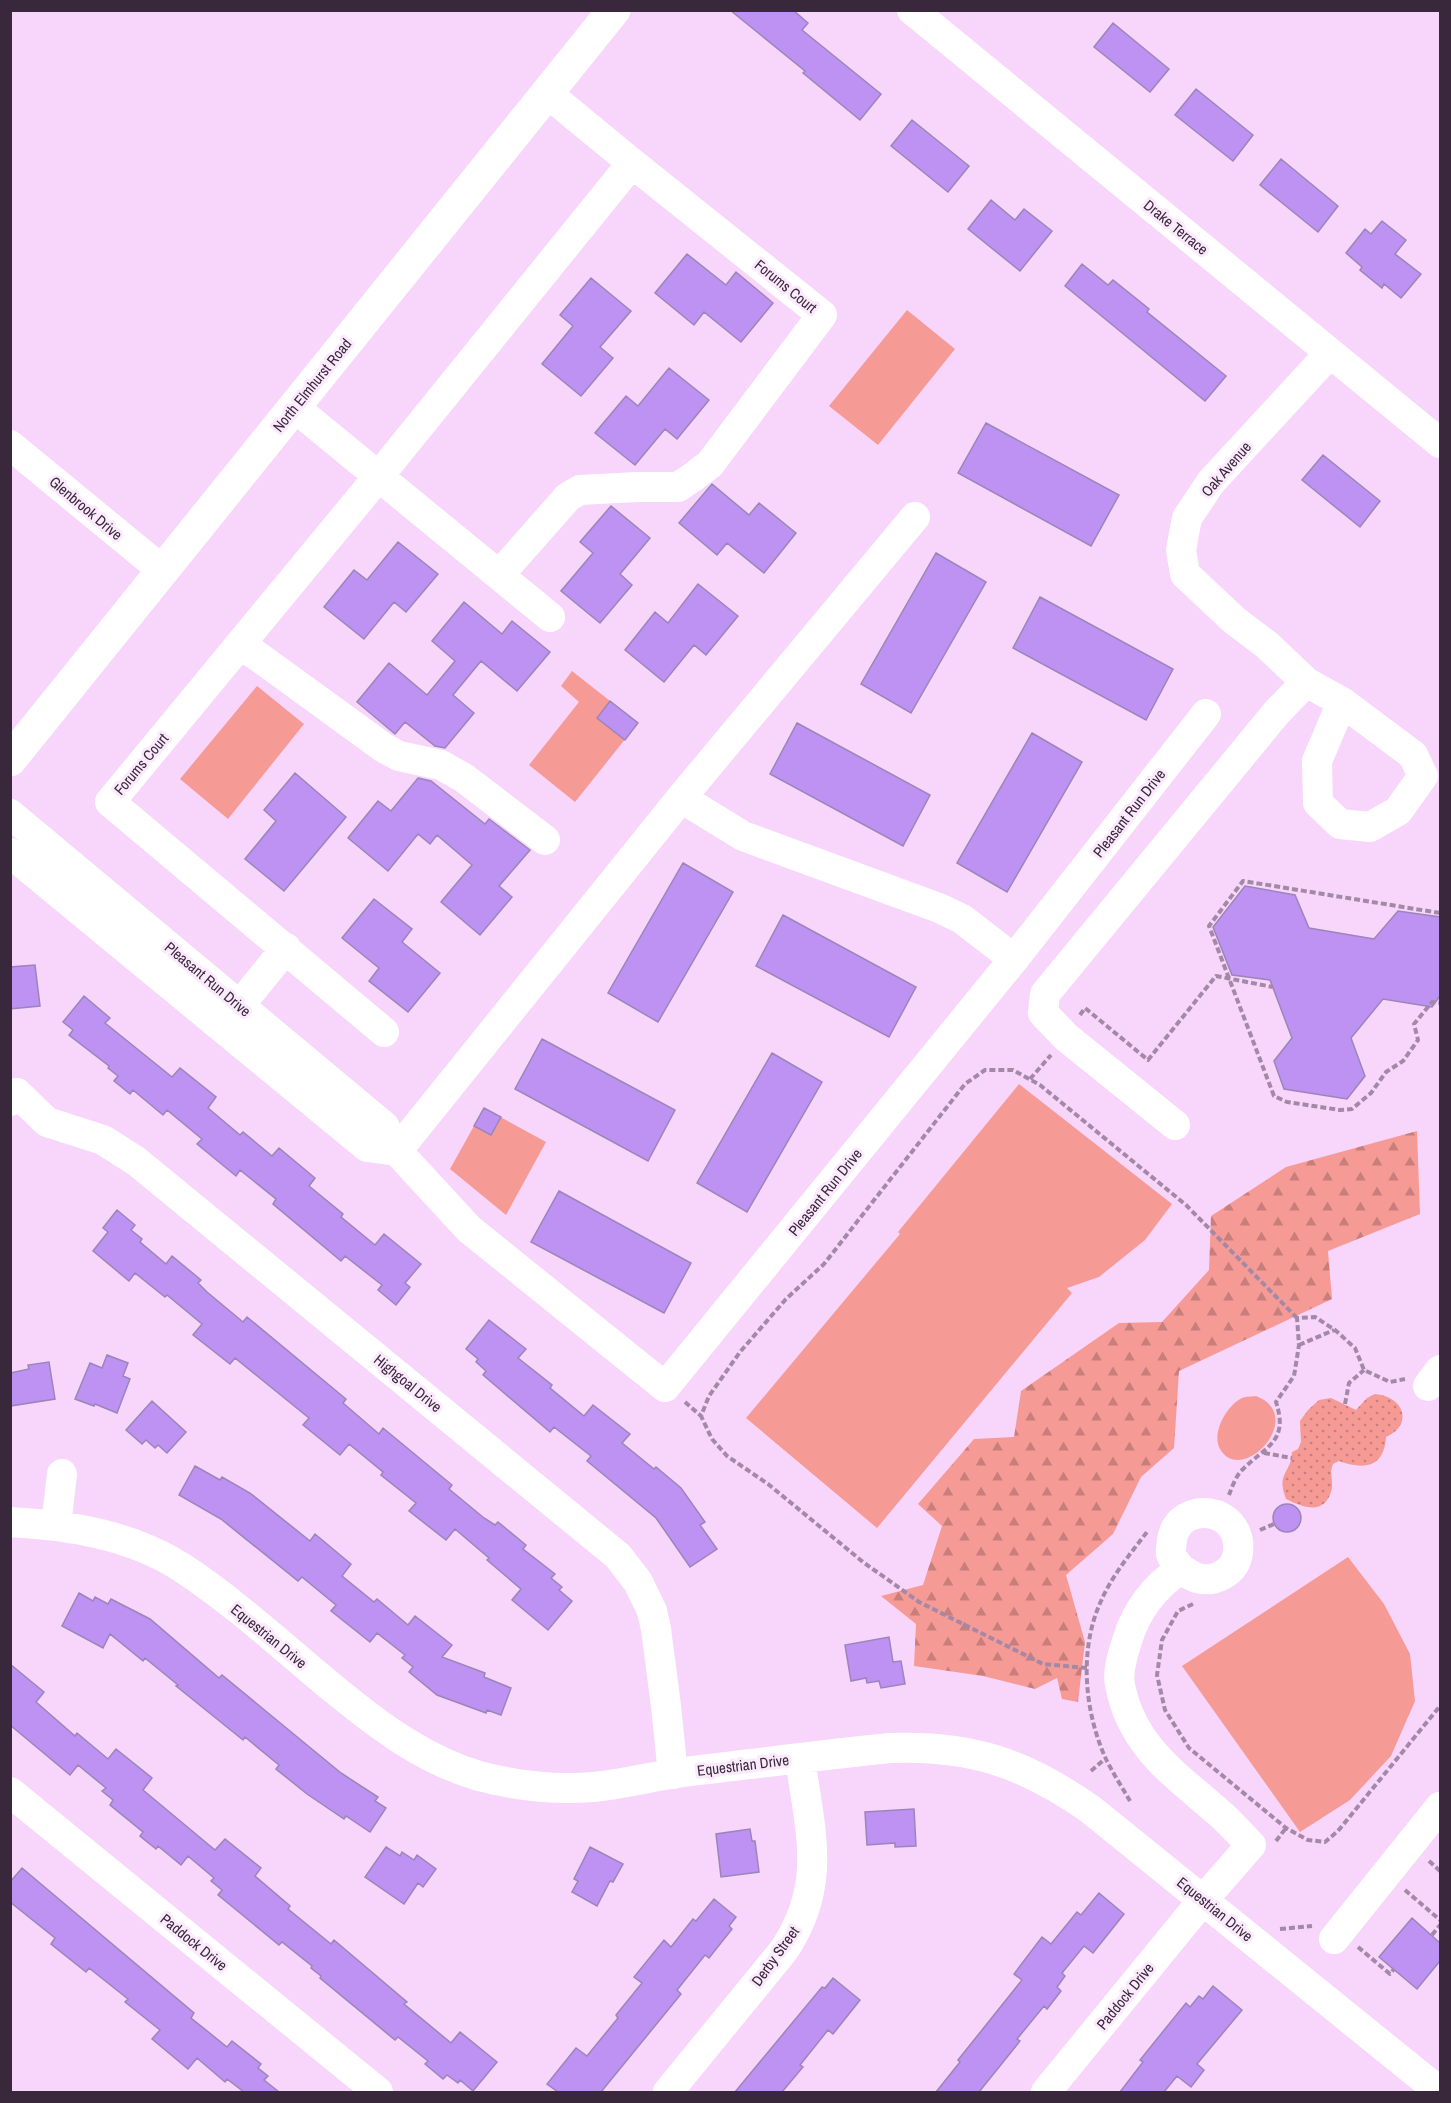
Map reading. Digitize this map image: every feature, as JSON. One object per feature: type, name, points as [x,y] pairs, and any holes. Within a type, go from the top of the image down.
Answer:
[{"type":"main road","name":"North Elmhurst Road","points":[[10,760],[614,10]]},
{"type":"street","name":"Drake Terrace","points":[[912,10],[1440,443]]},
{"type":"street","name":"Forums Court","points":[[499,575],[568,497],[580,490],[678,487],[710,464],[822,315],[547,93]]},
{"type":"street","name":"Forums Court","points":[[384,1032],[110,802],[378,477],[632,163]]},
{"type":"street","name":"Oak Avenue","points":[[1330,353],[1211,483],[1187,518],[1181,550],[1185,574],[1306,682],[1342,702]]},
{"type":"street","points":[[294,407],[550,617]]},
{"type":"street","name":"Glenbrook Drive","points":[[10,445],[162,570]]},
{"type":"street","points":[[396,1151],[681,798],[915,516]]},
{"type":"street","points":[[241,644],[384,748],[399,756],[441,765],[464,778],[545,840]]},
{"type":"street","points":[[1175,1125],[1066,1037],[1043,1013],[1045,994],[1277,712],[1306,682]]},
{"type":"street","name":"Pleasant Run Drive","points":[[10,814],[384,1126],[396,1151],[469,1229],[665,1387],[1014,959],[1206,714]]},
{"type":"street","points":[[681,798],[743,836],[939,908],[962,919],[1014,959]]},
{"type":"street","name":"Pleasant Run Drive","points":[[10,853],[367,1147],[396,1151]]},
{"type":"street","points":[[240,1005],[286,948]]},
{"type":"street","name":"Highgoal Drive","points":[[10,1101],[17,1093],[46,1122],[103,1140],[136,1161],[618,1556],[638,1582],[652,1611],[673,1774]]},
{"type":"street","points":[[56,1526],[62,1473]]},
{"type":"street","name":"Equestrian Drive","points":[[10,1522],[95,1532],[121,1540],[180,1566],[223,1597],[378,1725],[408,1745],[447,1765],[512,1784],[544,1788],[596,1787],[673,1774],[890,1748],[919,1747],[984,1756],[1014,1765],[1060,1788],[1090,1809],[1440,2092]]},
{"type":"street","name":"Paddock Drive","points":[[1046,2092],[1203,1900],[1251,1845],[1220,1813],[1176,1778],[1149,1750],[1131,1718],[1120,1684],[1123,1655],[1132,1626],[1147,1600],[1167,1578],[1181,1569]]},
{"type":"street","name":"Derby Street","points":[[668,2092],[784,1950],[794,1935],[807,1906],[813,1863],[800,1758]]},
{"type":"street","name":"Paddock Drive","points":[[10,1792],[378,2092]]},
{"type":"street","points":[[1337,1936],[1440,1807]]},
{"type":"path","points":[[1440,913],[1243,881],[1209,926],[1274,1096],[1287,1101],[1340,1110],[1352,1109],[1371,1093],[1386,1072],[1403,1061],[1418,1040],[1414,1024],[1432,1002],[1440,1003]]},
{"type":"path","points":[[1066,1037],[1084,1008],[1148,1060],[1216,976],[1273,987]]},
{"type":"path","points":[[1087,1668],[1043,1665],[920,1602],[863,1562],[768,1484],[727,1456],[712,1439],[701,1416],[709,1396],[740,1352],[786,1299],[824,1264],[965,1084],[985,1070],[1012,1070],[1040,1085],[1186,1205],[1297,1318],[1299,1345],[1294,1376],[1276,1402],[1281,1429],[1264,1453],[1241,1471],[1228,1496]]},
{"type":"path","points":[[1297,1318],[1315,1317],[1335,1330],[1356,1348],[1364,1370],[1390,1382],[1413,1378],[1434,1378]]},
{"type":"path","points":[[1299,1345],[1335,1330]]},
{"type":"path","points":[[1345,1404],[1349,1383],[1364,1370]]},
{"type":"path","points":[[1264,1453],[1292,1458]]},
{"type":"path","points":[[1219,1494],[1235,1500]]},
{"type":"path","points":[[1254,1524],[1257,1532],[1274,1524]]},
{"type":"path","points":[[1131,1801],[1106,1758],[1095,1729],[1089,1701],[1088,1645],[1092,1623],[1101,1600],[1116,1572],[1151,1526]]},
{"type":"path","points":[[1199,1601],[1178,1611],[1162,1640],[1156,1675],[1165,1710],[1189,1748],[1286,1828],[1308,1840],[1325,1842],[1338,1831],[1440,1706]]},
{"type":"path","points":[[1091,1771],[1106,1758]]},
{"type":"path","points":[[1386,1874],[1440,1920]]},
{"type":"path","points":[[1432,1935],[1440,1925]]},
{"type":"path","points":[[1337,1936],[1390,1974],[1394,1969]]},
{"type":"green space","points":[[907,310],[955,349],[878,445],[829,406]]},
{"type":"green space","points":[[572,671],[638,723],[575,802],[529,765],[579,702],[561,686]]},
{"type":"green space","points":[[257,686],[304,724],[228,819],[180,779]]},
{"type":"green space","points":[[1019,1084],[1172,1204],[1145,1240],[1099,1277],[1067,1288],[1072,1293],[877,1528],[746,1418],[900,1234],[898,1232]]},
{"type":"green space","points":[[484,1108],[546,1142],[506,1215],[450,1169]]},
{"type":"green space","points":[[1417,1131],[1420,1214],[1328,1251],[1332,1299],[1179,1371],[1174,1448],[1141,1477],[1113,1534],[1066,1575],[1085,1642],[1078,1702],[1062,1699],[1057,1678],[1035,1689],[983,1676],[914,1666],[916,1624],[881,1596],[923,1585],[942,1526],[918,1504],[974,1439],[1014,1437],[1021,1391],[1119,1323],[1162,1322],[1209,1270],[1211,1216],[1286,1167]]},
{"type":"green space","points":[[1375,1394],[1393,1400],[1402,1412],[1400,1426],[1386,1437],[1377,1461],[1364,1466],[1339,1461],[1333,1464],[1332,1488],[1325,1503],[1320,1506],[1307,1507],[1286,1499],[1283,1478],[1292,1452],[1298,1449],[1301,1442],[1300,1421],[1308,1410],[1319,1400],[1331,1398],[1356,1410],[1367,1398]]},
{"type":"green space","points":[[1256,1396],[1270,1406],[1275,1418],[1273,1432],[1266,1444],[1255,1454],[1242,1460],[1230,1458],[1220,1449],[1218,1443],[1222,1420],[1236,1402],[1244,1397]]},
{"type":"green space","points":[[1348,1557],[1384,1604],[1410,1654],[1415,1701],[1391,1756],[1350,1800],[1300,1832],[1182,1666]]},
{"type":"building","points":[[730,10],[793,10],[808,23],[802,30],[881,94],[860,120],[803,73],[805,71]]},
{"type":"building","points":[[1113,23],[1169,69],[1150,92],[1094,47]]},
{"type":"building","points":[[1196,89],[1253,135],[1233,161],[1175,115]]},
{"type":"building","points":[[912,120],[969,166],[948,192],[891,146]]},
{"type":"building","points":[[1281,159],[1338,206],[1318,232],[1260,185]]},
{"type":"building","points":[[991,200],[1015,220],[1024,209],[1052,231],[1020,271],[968,229]]},
{"type":"building","points":[[1382,221],[1406,240],[1395,254],[1421,274],[1401,298],[1384,284],[1382,288],[1360,270],[1362,267],[1346,253],[1365,229],[1371,234]]},
{"type":"building","points":[[687,254],[726,285],[736,272],[773,303],[741,342],[704,312],[694,325],[655,293]]},
{"type":"building","points":[[1082,264],[1108,285],[1113,280],[1149,309],[1147,312],[1226,376],[1205,401],[1065,286]]},
{"type":"building","points":[[591,278],[631,311],[600,347],[613,358],[581,396],[542,364],[573,326],[560,315]]},
{"type":"building","points":[[669,368],[709,400],[677,439],[665,429],[635,465],[595,433],[626,396],[638,406]]},
{"type":"building","points":[[986,423],[1119,495],[1091,546],[958,473]]},
{"type":"building","points":[[1323,455],[1380,501],[1360,527],[1302,480]]},
{"type":"building","points":[[712,484],[749,515],[759,503],[796,533],[764,573],[727,543],[717,555],[679,523]]},
{"type":"building","points":[[611,506],[650,538],[620,574],[632,585],[600,623],[561,591],[593,553],[580,542]]},
{"type":"building","points":[[398,542],[438,574],[406,612],[394,602],[364,639],[324,607],[354,570],[367,580]]},
{"type":"building","points":[[936,553],[986,582],[911,713],[861,684]]},
{"type":"building","points":[[698,584],[738,616],[706,655],[694,645],[664,682],[625,650],[655,612],[668,623]]},
{"type":"building","points":[[1040,597],[1173,669],[1146,720],[1013,648]]},
{"type":"building","points":[[464,602],[502,634],[512,621],[550,652],[517,691],[481,661],[453,695],[474,713],[445,748],[435,746],[405,722],[395,734],[357,702],[389,663],[427,695],[455,661],[432,641]]},
{"type":"building","points":[[610,701],[638,723],[625,740],[597,718]]},
{"type":"building","points":[[797,723],[930,795],[903,846],[770,774]]},
{"type":"building","points":[[1032,733],[1082,762],[1007,892],[957,863]]},
{"type":"building","points":[[295,773],[346,817],[284,891],[245,859],[276,821],[264,810]]},
{"type":"building","points":[[418,778],[431,781],[485,824],[489,819],[530,850],[499,886],[512,897],[480,935],[441,902],[472,865],[437,835],[430,844],[418,834],[388,871],[348,838],[378,801],[391,811]]},
{"type":"building","points":[[683,863],[733,892],[658,1022],[608,993]]},
{"type":"building","points":[[1245,886],[1295,895],[1309,928],[1374,939],[1398,911],[1440,917],[1440,996],[1432,1007],[1383,999],[1351,1038],[1365,1076],[1347,1099],[1284,1089],[1274,1061],[1292,1038],[1270,980],[1232,975],[1213,927]]},
{"type":"building","points":[[374,899],[412,929],[402,942],[440,973],[408,1012],[369,981],[379,968],[342,938]]},
{"type":"building","points":[[783,915],[916,987],[889,1037],[756,966]]},
{"type":"building","points":[[35,965],[40,1006],[10,1009],[10,967]]},
{"type":"building","points":[[84,996],[110,1018],[105,1023],[172,1077],[180,1068],[216,1097],[208,1108],[240,1135],[243,1132],[272,1156],[279,1148],[315,1178],[309,1186],[375,1245],[384,1234],[421,1264],[405,1283],[410,1287],[396,1305],[378,1290],[382,1285],[345,1256],[341,1261],[273,1204],[276,1199],[240,1170],[236,1176],[197,1144],[202,1139],[167,1110],[163,1115],[133,1090],[130,1094],[114,1081],[118,1076],[108,1068],[109,1066],[69,1035],[73,1030],[63,1022]]},
{"type":"building","points":[[542,1039],[675,1110],[648,1161],[515,1089]]},
{"type":"building","points":[[772,1053],[822,1082],[747,1212],[697,1183]]},
{"type":"building","points":[[484,1108],[501,1117],[491,1135],[474,1126]]},
{"type":"building","points":[[559,1191],[691,1263],[664,1313],[531,1242]]},
{"type":"building","points":[[117,1210],[135,1225],[131,1230],[142,1239],[140,1242],[166,1264],[172,1256],[201,1280],[198,1283],[207,1292],[243,1322],[247,1317],[346,1399],[343,1403],[379,1434],[383,1428],[452,1485],[449,1489],[484,1518],[495,1525],[498,1522],[526,1545],[523,1549],[555,1574],[551,1578],[562,1587],[559,1590],[572,1601],[548,1630],[512,1600],[521,1589],[455,1529],[446,1540],[409,1511],[416,1503],[381,1475],[383,1472],[349,1444],[340,1455],[303,1425],[309,1418],[235,1358],[230,1364],[193,1335],[202,1324],[167,1295],[165,1297],[135,1273],[129,1281],[93,1251],[108,1232],[103,1228]]},
{"type":"building","points":[[489,1320],[526,1349],[518,1358],[552,1385],[550,1388],[584,1416],[593,1405],[630,1434],[622,1443],[681,1488],[705,1522],[700,1525],[717,1549],[690,1567],[656,1518],[587,1461],[591,1456],[554,1427],[550,1432],[483,1375],[486,1371],[476,1362],[478,1359],[466,1349]]},
{"type":"building","points":[[107,1355],[128,1363],[123,1376],[130,1379],[117,1413],[75,1399],[90,1363],[102,1368]]},
{"type":"building","points":[[49,1362],[55,1399],[10,1406],[10,1373],[29,1369],[28,1365]]},
{"type":"building","points":[[152,1401],[186,1432],[167,1453],[158,1445],[155,1448],[146,1440],[142,1444],[126,1430]]},
{"type":"building","points":[[195,1466],[220,1480],[222,1477],[250,1493],[310,1541],[315,1534],[351,1564],[342,1576],[374,1602],[377,1599],[408,1625],[415,1616],[452,1645],[442,1657],[485,1673],[484,1677],[511,1688],[501,1715],[487,1710],[486,1713],[437,1695],[409,1672],[413,1667],[402,1658],[405,1655],[377,1633],[370,1642],[331,1611],[336,1605],[302,1577],[298,1581],[221,1519],[179,1495]]},
{"type":"building","points":[[1287,1504],[1297,1508],[1301,1518],[1297,1528],[1287,1532],[1277,1528],[1273,1518],[1277,1508]]},
{"type":"building","points":[[79,1593],[93,1601],[95,1597],[108,1604],[111,1599],[150,1619],[219,1678],[222,1675],[341,1773],[378,1797],[375,1801],[386,1808],[370,1832],[346,1816],[344,1819],[307,1794],[276,1769],[279,1765],[245,1737],[243,1740],[145,1658],[143,1661],[110,1634],[103,1648],[62,1626]]},
{"type":"building","points":[[889,1637],[893,1662],[901,1661],[905,1684],[881,1688],[879,1681],[867,1683],[866,1678],[851,1681],[845,1645]]},
{"type":"building","points":[[10,1664],[44,1692],[36,1702],[75,1736],[77,1733],[108,1759],[116,1749],[152,1778],[143,1790],[215,1850],[225,1839],[261,1868],[255,1876],[290,1906],[288,1909],[331,1944],[334,1940],[451,2043],[460,2032],[497,2062],[473,2091],[460,2080],[458,2083],[447,2075],[443,2079],[425,2064],[428,2061],[398,2037],[395,2040],[320,1978],[321,1976],[311,1968],[312,1966],[282,1942],[279,1945],[218,1895],[222,1890],[211,1881],[214,1878],[188,1856],[181,1865],[158,1846],[156,1849],[140,1836],[143,1832],[110,1805],[113,1800],[102,1791],[106,1788],[78,1765],[70,1775],[10,1725]]},
{"type":"building","points":[[914,1809],[916,1846],[895,1847],[895,1843],[867,1845],[865,1812]]},
{"type":"building","points":[[750,1829],[752,1841],[755,1841],[759,1872],[721,1877],[716,1834]]},
{"type":"building","points":[[386,1847],[400,1856],[402,1852],[414,1860],[417,1855],[436,1869],[423,1887],[418,1883],[404,1904],[365,1877]]},
{"type":"building","points":[[590,1847],[623,1864],[613,1882],[610,1881],[597,1906],[572,1892],[578,1881],[574,1879]]},
{"type":"building","points":[[22,1868],[194,2013],[191,2018],[227,2047],[232,2041],[261,2064],[258,2068],[268,2076],[264,2080],[279,2092],[244,2092],[227,2079],[225,2082],[197,2058],[188,2069],[152,2039],[160,2030],[125,2002],[128,1999],[89,1968],[86,1972],[51,1944],[55,1938],[10,1902],[10,1882]]},
{"type":"building","points":[[1099,1893],[1124,1914],[1093,1953],[1084,1946],[1062,1973],[1065,1976],[1057,1987],[1061,1991],[1047,2009],[1044,2006],[1017,2039],[1020,2041],[979,2092],[936,2092],[960,2062],[958,2060],[1022,1980],[1014,1974],[1042,1937],[1051,1944],[1077,1912],[1081,1915]]},
{"type":"building","points":[[714,1899],[736,1917],[729,1926],[732,1929],[709,1958],[705,1955],[677,1990],[681,1994],[601,2092],[558,2092],[547,2084],[576,2048],[587,2056],[618,2018],[616,2015],[642,1983],[634,1977],[664,1940],[671,1947],[693,1919],[696,1921]]},
{"type":"building","points":[[1412,1918],[1440,1943],[1440,1961],[1417,1989],[1379,1957]]},
{"type":"building","points":[[833,1978],[860,2000],[833,2034],[828,2030],[800,2065],[803,2067],[782,2092],[735,2092],[822,1987],[825,1988]]},
{"type":"building","points":[[1213,1986],[1242,2010],[1197,2064],[1204,2070],[1191,2087],[1177,2076],[1164,2092],[1120,2092],[1143,2062],[1140,2060],[1186,2003],[1190,2007],[1199,1996],[1203,1999]]}]
